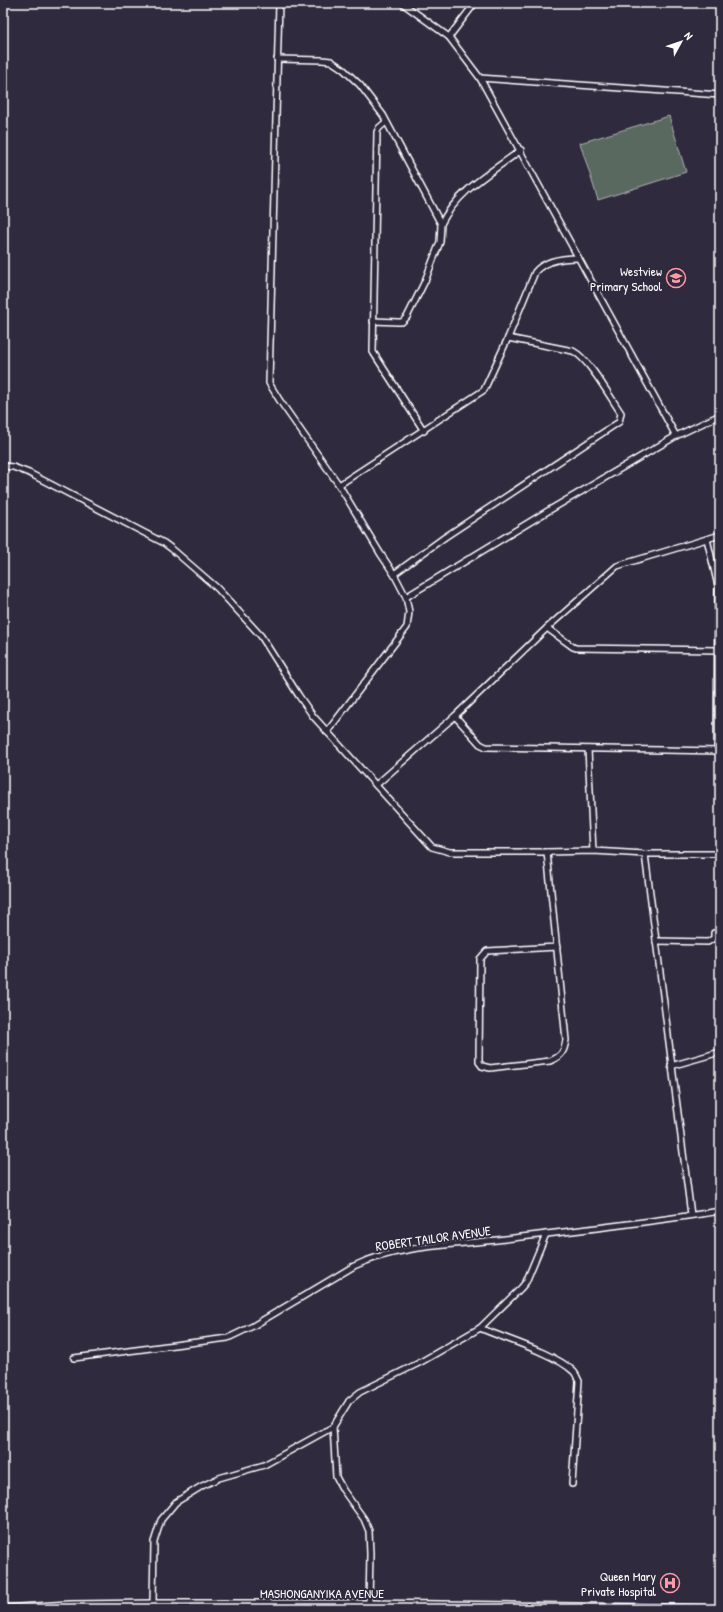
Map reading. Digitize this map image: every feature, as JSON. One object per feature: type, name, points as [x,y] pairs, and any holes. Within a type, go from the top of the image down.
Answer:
[{"type":"street","points":[[279,3],[269,383],[280,402],[339,485],[394,574],[406,597],[409,612],[407,627],[327,732]]},
{"type":"street","points":[[402,3],[448,37],[480,78],[521,150],[578,258],[676,436]]},
{"type":"street","points":[[448,37],[475,3]]},
{"type":"street","points":[[277,59],[322,60],[337,64],[360,85],[379,108],[441,224]]},
{"type":"street","points":[[480,78],[720,95]]},
{"type":"street","points":[[386,122],[379,128],[378,132],[372,345],[375,356],[424,431]]},
{"type":"street","points":[[373,321],[402,322],[407,317],[425,281],[440,242],[441,224],[446,213],[462,194],[521,150]]},
{"type":"street","points":[[339,485],[424,431],[484,390],[508,338],[535,272],[539,267],[566,258],[578,258]]},
{"type":"street","points":[[394,574],[452,533],[620,422],[621,413],[580,354],[573,351],[508,338]]},
{"type":"street","points":[[406,597],[676,436],[720,415]]},
{"type":"street","points":[[3,466],[13,467],[29,473],[164,543],[216,588],[261,636],[313,716],[432,847],[450,852],[593,851],[645,854],[720,854]]},
{"type":"street","points":[[376,785],[455,716],[547,628],[617,566],[720,535]]},
{"type":"street","points":[[455,716],[480,744],[486,747],[719,751],[718,579],[707,539]]},
{"type":"street","points":[[547,628],[576,648],[718,650]]},
{"type":"street","points":[[588,749],[593,851]]},
{"type":"street","points":[[547,852],[557,948],[566,1040],[564,1050],[557,1058],[550,1061],[490,1068],[482,1066],[479,1062],[480,959],[487,952],[557,948]]},
{"type":"street","points":[[645,854],[691,1215]]},
{"type":"street","points":[[656,941],[708,942],[714,938],[714,933]]},
{"type":"street","points":[[671,1066],[720,1052]]},
{"type":"street","name":"ROBERT TAILOR AVENUE","points":[[74,1358],[228,1338],[253,1326],[354,1266],[370,1258],[387,1254],[720,1211]]},
{"type":"street","points":[[153,1603],[154,1542],[161,1520],[176,1502],[202,1486],[219,1478],[264,1465],[333,1427],[349,1401],[360,1392],[419,1363],[480,1328],[526,1282],[546,1234]]},
{"type":"street","points":[[480,1328],[561,1362],[574,1371],[579,1381],[572,1484]]},
{"type":"street","points":[[333,1427],[336,1477],[343,1490],[364,1519],[369,1531],[369,1603]]},
{"type":"street","name":"MASHONGANYIKA AVENUE","points":[[3,1608],[69,1604],[153,1603],[369,1603],[513,1608],[720,1608]]},
{"type":"green space","points":[[669,116],[686,172],[598,200],[580,143]]},
{"type":"place","name":"Westview Primary School","points":[[676,278]]},
{"type":"place","name":"Queen Mary Private Hospital","points":[[670,1583]]}]
